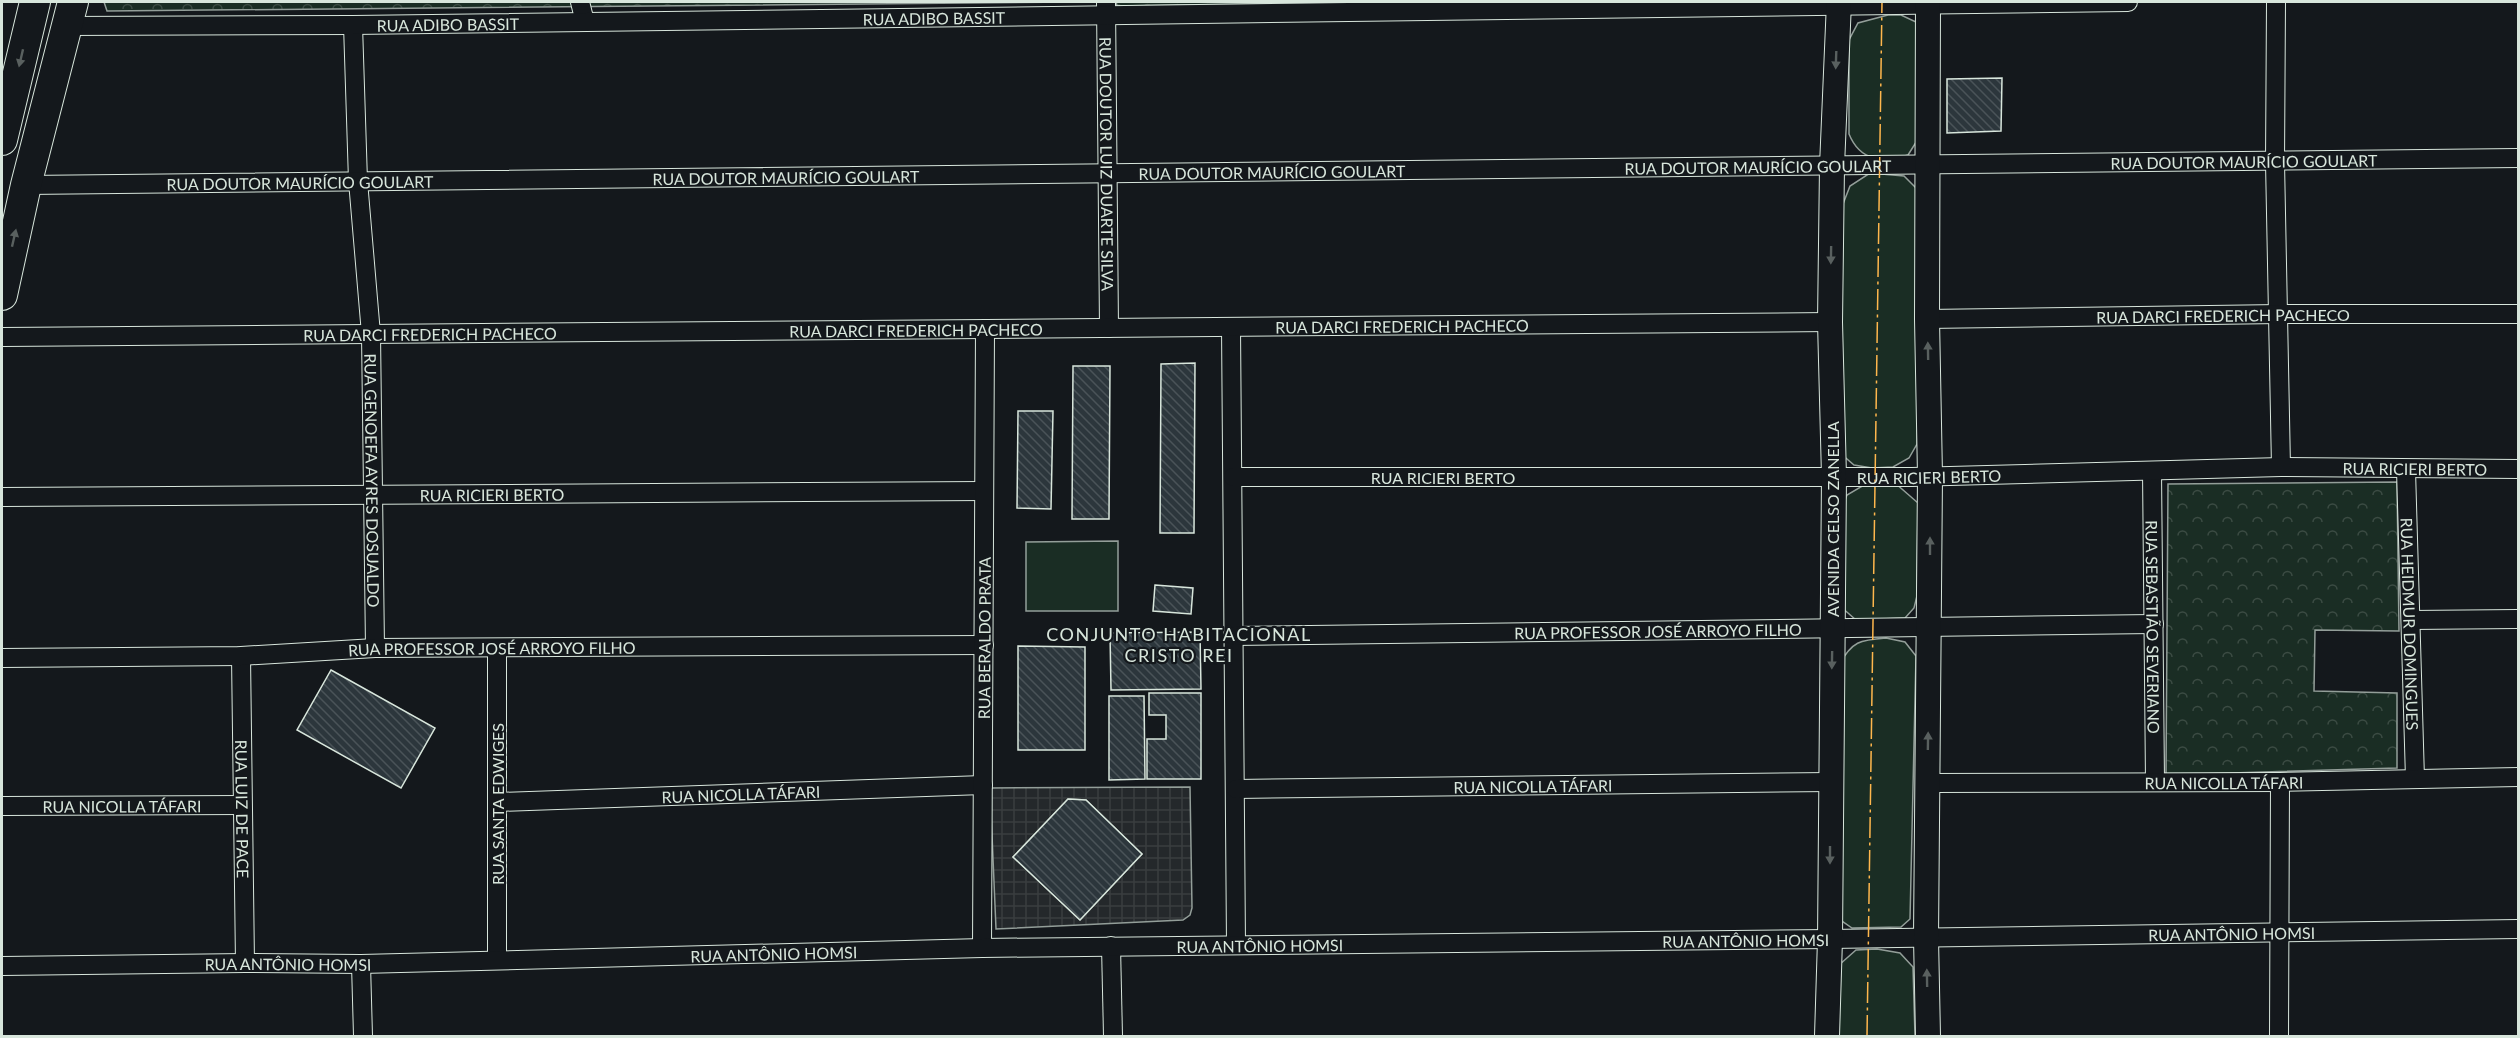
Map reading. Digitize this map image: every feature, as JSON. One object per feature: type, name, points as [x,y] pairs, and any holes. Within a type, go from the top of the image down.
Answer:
[{"type":"main road","points":[[2,140],[35,2]]},
{"type":"main road","points":[[2,295],[26,185],[69,14]]},
{"type":"street","points":[[580,2],[585,22]]},
{"type":"street","name":"RUA ADIBO BASSIT","points":[[69,14],[353,25],[585,22],[1107,8],[2128,2]]},
{"type":"street","points":[[2276,2],[2275,162],[2282,467]]},
{"type":"street","name":"AVENIDA CELSO ZANELLA","points":[[1827,1036],[1834,477],[1830,322],[1832,166],[1839,3]]},
{"type":"street","points":[[1928,3],[1927,319],[1930,476],[1926,938],[1928,1036]]},
{"type":"street","name":"RUA DOUTOR LUIZ DUARTE SILVA","points":[[1107,8],[1109,328]]},
{"type":"street","name":"RUA GENOEFA AYRES DOSUALDO","points":[[353,25],[358,181],[371,334],[375,648]]},
{"type":"street","name":"RUA DOUTOR MAURÍCIO GOULART","points":[[26,185],[2518,158]]},
{"type":"street","name":"RUA DARCI FREDERICH PACHECO","points":[[1927,319],[2280,314],[2518,314]]},
{"type":"street","name":"RUA DARCI FREDERICH PACHECO","points":[[2,337],[1830,322]]},
{"type":"street","points":[[1231,327],[1236,944]]},
{"type":"street","name":"RUA BERALDO PRATA","points":[[982,948],[985,329]]},
{"type":"street","name":"RUA RICIERI BERTO","points":[[1233,477],[1834,477],[2282,467],[2406,470],[2518,469]]},
{"type":"street","name":"RUA HEIDMUR DOMINGUES","points":[[2406,470],[2415,779]]},
{"type":"street","name":"RUA SEBASTIÃO SEVERIANO","points":[[2152,471],[2155,782]]},
{"type":"street","name":"RUA RICIERI BERTO","points":[[2,497],[984,491]]},
{"type":"street","points":[[2411,620],[2518,619]]},
{"type":"street","name":"RUA PROFESSOR JOSÉ ARROYO FILHO","points":[[1234,636],[2154,624]]},
{"type":"street","name":"RUA PROFESSOR JOSÉ ARROYO FILHO","points":[[2,658],[241,656],[375,648],[984,645]]},
{"type":"street","name":"RUA SANTA EDWIGES","points":[[496,959],[497,648]]},
{"type":"street","name":"RUA LUIZ DE PACE","points":[[241,656],[245,963]]},
{"type":"street","name":"RUA NICOLLA TÁFARI","points":[[1928,783],[2280,782],[2518,777]]},
{"type":"street","name":"RUA NICOLLA TÁFARI","points":[[1236,789],[1830,782]]},
{"type":"street","points":[[2279,1036],[2280,782]]},
{"type":"street","name":"RUA NICOLLA TÁFARI","points":[[498,802],[983,785]]},
{"type":"street","name":"RUA NICOLLA TÁFARI","points":[[2,806],[242,806]]},
{"type":"street","name":"RUA ANTÔNIO HOMSI","points":[[2,966],[361,964],[496,959],[1236,944],[1926,938],[2518,929]]},
{"type":"street","points":[[1111,946],[1113,1036]]},
{"type":"street","points":[[361,964],[363,1036]]},
{"type":"green space","points":[[104,2],[1075,2],[107,11]]},
{"type":"green space","points":[[1116,2],[1370,2],[1117,6]]},
{"type":"green space","points":[[1888,15],[1901,15],[1916,22],[1920,136],[1908,155],[1881,159],[1873,158],[1859,150],[1849,134],[1849,40],[1858,23]]},
{"type":"green space","points":[[1870,173],[1904,176],[1921,193],[1922,253],[1917,444],[1909,458],[1893,467],[1872,468],[1854,465],[1840,453],[1843,204],[1850,186]]},
{"type":"green space","points":[[1869,482],[1895,483],[1918,503],[1917,596],[1914,608],[1905,618],[1856,620],[1840,606],[1840,512],[1847,495]]},
{"type":"green space","points":[[2397,482],[2399,631],[2315,630],[2314,691],[2397,693],[2397,768],[2166,775],[2168,484]]},
{"type":"green space","points":[[1118,541],[1118,611],[1026,611],[1026,542]]},
{"type":"green space","points":[[1886,638],[1905,642],[1916,656],[1910,919],[1901,927],[1852,928],[1842,921],[1839,665],[1848,651],[1858,643]]},
{"type":"green space","points":[[1877,949],[1900,953],[1913,967],[1915,1036],[1835,1036],[1839,965],[1856,950]]},
{"type":"shaded area","points":[[1190,787],[1192,908],[1190,915],[1183,920],[996,929],[990,788]],"holes":[[[1068,799],[1086,800],[1142,854],[1080,920],[1013,857]]]},
{"type":"building","points":[[2002,78],[2001,131],[1947,133],[1947,79]]},
{"type":"building","points":[[1195,363],[1194,533],[1160,533],[1161,364]]},
{"type":"building","points":[[1073,366],[1110,366],[1109,519],[1072,519]]},
{"type":"building","points":[[1018,411],[1053,411],[1051,509],[1017,508]]},
{"type":"building","points":[[1155,585],[1193,588],[1191,614],[1153,611]]},
{"type":"building","points":[[1200,632],[1201,689],[1111,690],[1110,633]]},
{"type":"building","points":[[1018,646],[1085,647],[1085,750],[1018,750]]},
{"type":"building","points":[[331,670],[435,728],[401,788],[297,730]]},
{"type":"building","points":[[1149,693],[1201,693],[1201,779],[1147,779],[1147,739],[1166,739],[1166,715],[1149,715]]},
{"type":"building","points":[[1109,696],[1144,696],[1145,779],[1109,780]]},
{"type":"building","points":[[1068,799],[1086,800],[1142,854],[1080,920],[1013,857]]},
{"type":"power","points":[[1867,1036],[1882,2]]},
{"type":"district","name":"CONJUNTO HABITACIONAL CRISTO REI","points":[[1179,644]]}]
